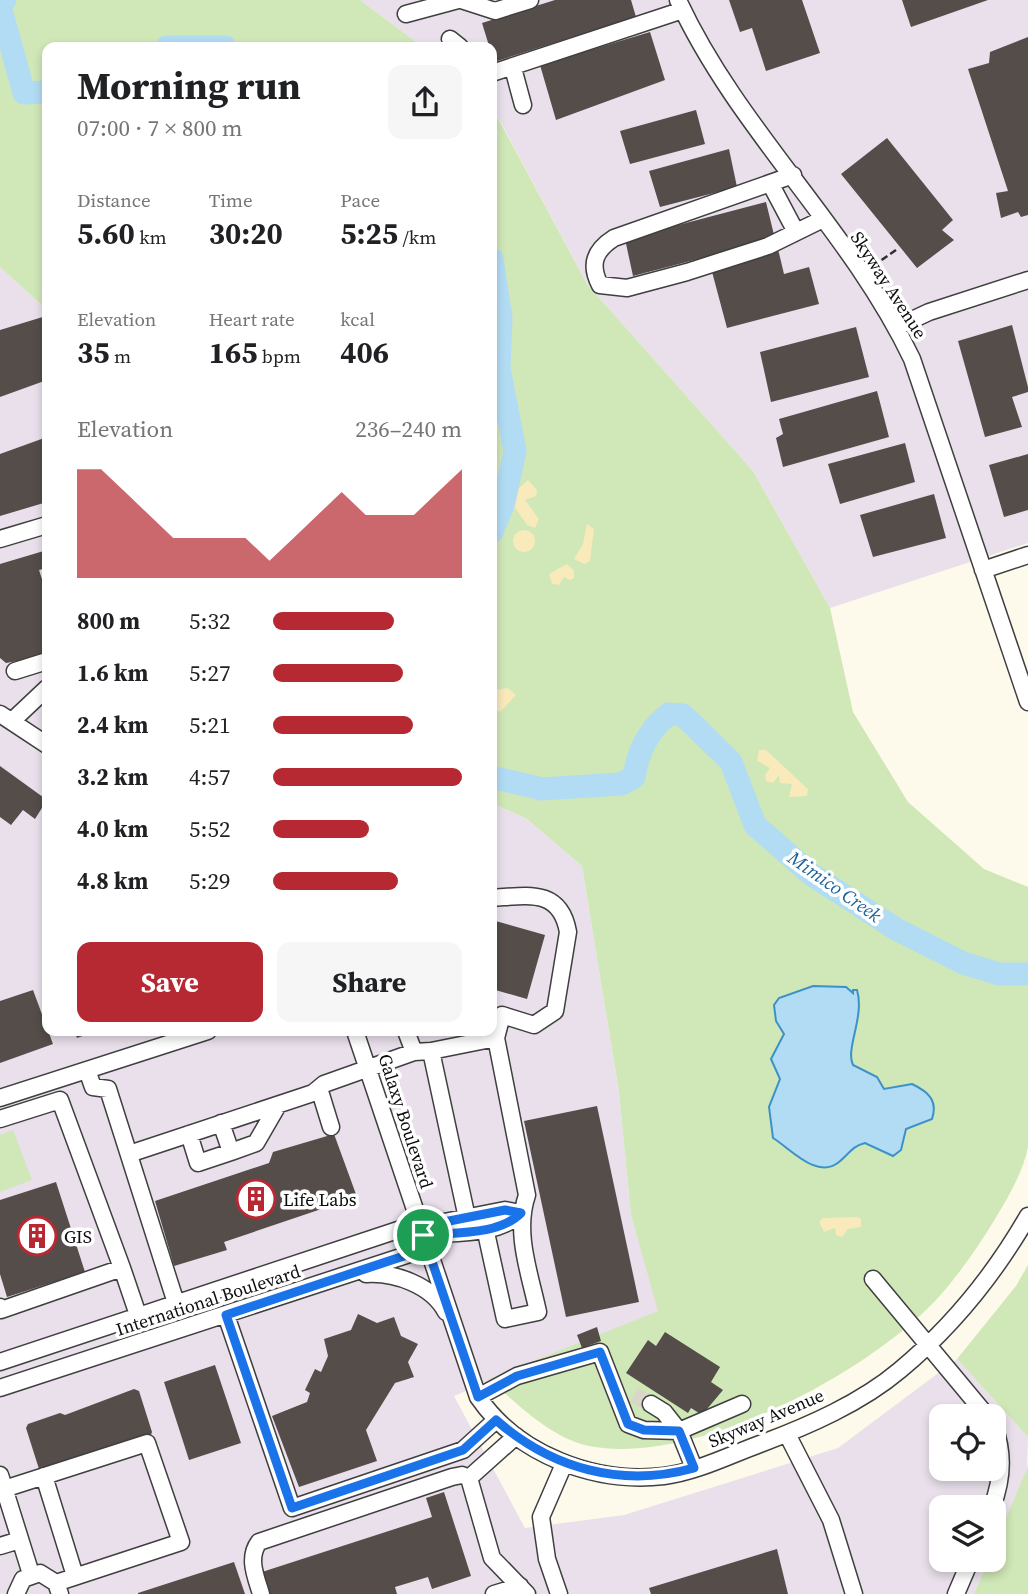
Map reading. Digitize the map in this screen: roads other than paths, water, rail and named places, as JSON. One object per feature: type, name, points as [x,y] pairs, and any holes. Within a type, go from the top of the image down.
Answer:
[{"type":"street","points":[[406,14],[459,0],[495,10],[530,0]]},
{"type":"street","points":[[497,72],[681,5]]},
{"type":"street","name":"Skyway Avenue","points":[[681,5],[700,46],[730,93],[793,175],[897,327],[912,359],[1028,702]]},
{"type":"street","points":[[513,68],[523,104]]},
{"type":"street","points":[[793,175],[614,238],[596,254],[593,265],[600,285],[627,288],[768,246],[823,219]]},
{"type":"street","points":[[770,183],[796,232]]},
{"type":"street","points":[[897,327],[929,313],[1028,280]]},
{"type":"street","points":[[0,539],[42,526]]},
{"type":"street","points":[[983,570],[1028,555]]},
{"type":"street","points":[[15,671],[42,663]]},
{"type":"street","points":[[42,692],[6,718],[42,743]]},
{"type":"street","points":[[497,898],[527,895],[554,902],[566,919],[568,932],[555,1011],[534,1025],[497,1014]]},
{"type":"street","points":[[0,1098],[192,1036]]},
{"type":"street","name":"Galaxy Boulevard","points":[[357,1036],[427,1235]]},
{"type":"street","points":[[408,1036],[414,1052]]},
{"type":"street","points":[[129,1154],[278,1105],[414,1052],[496,1038],[527,1195],[521,1213],[522,1234],[538,1312],[505,1319],[485,1228]]},
{"type":"street","points":[[431,1051],[467,1218]]},
{"type":"street","points":[[87,1070],[93,1087],[108,1089],[176,1303]]},
{"type":"street","points":[[319,1088],[331,1127]]},
{"type":"street","points":[[0,1119],[60,1100],[138,1315]]},
{"type":"street","points":[[189,1134],[198,1163],[256,1143],[278,1105]]},
{"type":"street","points":[[221,1123],[231,1152]]},
{"type":"street","points":[[427,1235],[444,1222],[505,1210],[521,1213]]},
{"type":"street","points":[[427,1235],[450,1235],[511,1223],[521,1213]]},
{"type":"street","name":"Skyway Avenue","points":[[427,1235],[478,1397],[496,1420],[516,1436],[564,1464],[598,1473],[665,1476],[787,1434],[858,1399],[899,1372],[962,1312],[991,1275],[1028,1216]]},
{"type":"street","name":"International Boulevard","points":[[0,1388],[353,1274],[427,1235]]},
{"type":"street","name":"International Boulevard","points":[[0,1362],[176,1303],[427,1235]]},
{"type":"street","points":[[0,1307],[1,1310],[122,1268]]},
{"type":"street","points":[[353,1274],[376,1273],[400,1277],[419,1286],[443,1305],[454,1327]]},
{"type":"street","points":[[873,1279],[977,1404]]},
{"type":"street","points":[[226,1315],[292,1508],[463,1450],[496,1420]]},
{"type":"street","points":[[478,1397],[517,1376],[600,1352],[628,1424],[644,1430],[679,1431],[742,1404]]},
{"type":"street","points":[[615,1392],[634,1395]]},
{"type":"street","points":[[651,1405],[664,1412],[679,1431],[694,1468]]},
{"type":"street","points":[[787,1434],[831,1520],[855,1594]]},
{"type":"street","points":[[469,1478],[516,1436]]},
{"type":"street","points":[[16,1594],[18,1584],[31,1574],[50,1576],[58,1588],[75,1576],[181,1542],[147,1443],[44,1476],[2,1482],[31,1574]]},
{"type":"street","points":[[559,1594],[547,1559],[541,1517],[564,1464]]},
{"type":"street","points":[[261,1594],[252,1560],[253,1550],[258,1542],[452,1477],[462,1475],[469,1478]]},
{"type":"street","points":[[44,1476],[75,1576]]},
{"type":"street","points":[[469,1478],[492,1558],[523,1590]]},
{"type":"street","points":[[0,1546],[20,1540]]},
{"type":"street","points":[[956,1594],[965,1572]]},
{"type":"street","points":[[495,1594],[523,1590]]},
{"type":"water","points":[[813,986],[846,987],[853,993],[853,990],[857,990],[859,1011],[851,1050],[853,1065],[877,1077],[884,1089],[912,1084],[923,1090],[933,1102],[932,1119],[906,1129],[901,1150],[893,1156],[865,1143],[854,1148],[831,1167],[822,1167],[804,1161],[773,1138],[769,1107],[780,1079],[771,1059],[784,1034],[776,1021],[774,1005],[779,998]]},
{"type":"waterway","name":"Mimico Creek","points":[[5,0],[0,6],[24,93],[42,92]]},
{"type":"waterway","name":"Mimico Creek","points":[[497,292],[501,318],[499,368],[515,451],[504,502],[497,520]]},
{"type":"waterway","name":"Mimico Creek","points":[[497,778],[542,789],[621,784],[634,777],[641,750],[655,727],[669,714],[683,715],[731,762],[755,825],[812,875],[896,929],[963,963],[999,974],[1028,974]]},
{"type":"tunnel","points":[[634,1395],[651,1404]]},
{"type":"place","name":"Life Labs","points":[[256,1199]]},
{"type":"place","name":"GIS","points":[[37,1236]]}]
